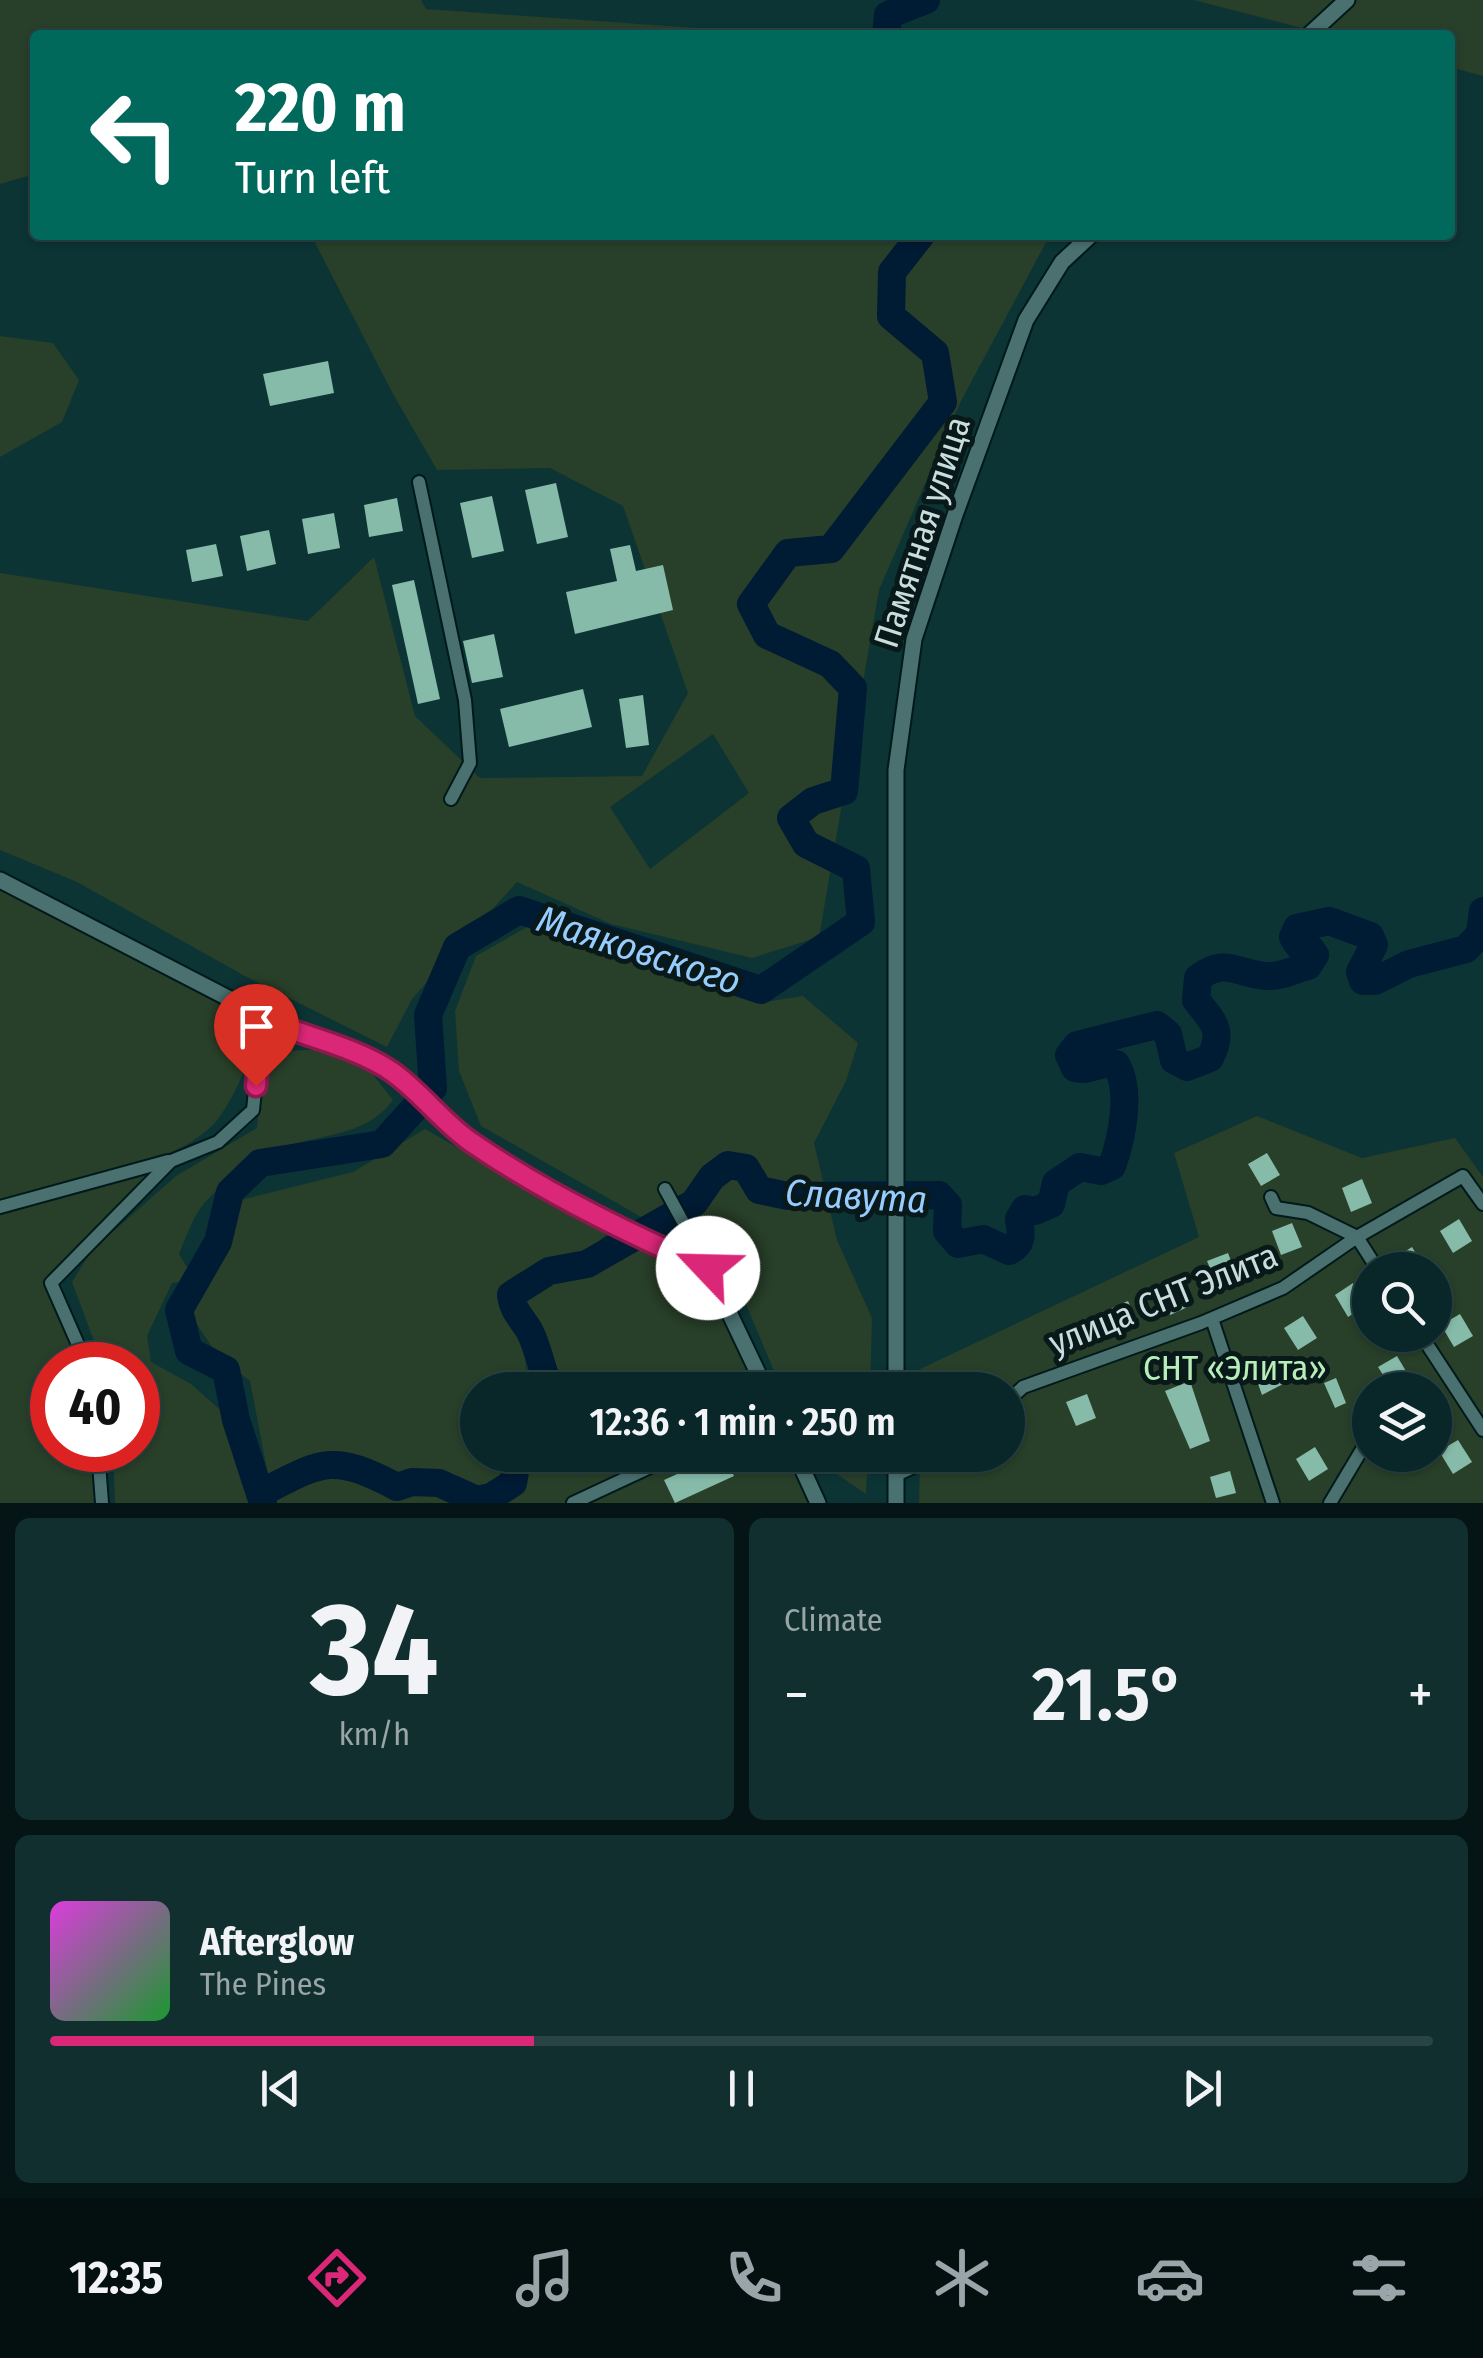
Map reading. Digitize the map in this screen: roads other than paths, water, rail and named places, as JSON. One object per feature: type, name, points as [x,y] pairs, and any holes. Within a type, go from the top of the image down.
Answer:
[{"type":"street","points":[[1314,30],[1347,0]]},
{"type":"street","name":"Памятная улица","points":[[896,1372],[896,770],[914,638],[1026,320],[1062,262],[1086,240]]},
{"type":"street","points":[[419,482],[465,700],[470,762],[451,800]]},
{"type":"street","points":[[0,880],[284,1027],[343,1048],[391,1071],[468,1140],[599,1217],[708,1268]]},
{"type":"street","points":[[0,1207],[170,1160],[218,1142],[253,1110],[258,1062],[284,1027]]},
{"type":"street","points":[[78,1342],[51,1283],[170,1160]]},
{"type":"street","name":"улица СНТ Элита","points":[[1025,1386],[1212,1319],[1283,1288],[1356,1237],[1463,1176],[1483,1204]]},
{"type":"street","points":[[666,1189],[757,1372]]},
{"type":"street","points":[[1271,1196],[1276,1208],[1308,1213],[1356,1237],[1366,1252]]},
{"type":"street","points":[[1212,1319],[1272,1503]]},
{"type":"street","points":[[1431,1352],[1483,1430]]},
{"type":"street","points":[[1330,1503],[1352,1466]]},
{"type":"street","points":[[100,1472],[102,1503]]},
{"type":"street","points":[[572,1503],[639,1472]]},
{"type":"street","points":[[804,1472],[818,1503]]},
{"type":"street","points":[[896,1503],[896,1475],[903,1472]]},
{"type":"waterway","name":"Маяковского","points":[[886,30],[888,15],[926,0]]},
{"type":"waterway","name":"Маяковского","points":[[263,1503],[236,1420],[226,1370],[189,1351],[179,1310],[218,1242],[230,1192],[260,1163],[382,1144],[433,1088],[428,1015],[457,947],[519,910],[761,990],[861,922],[856,869],[806,844],[791,818],[813,801],[844,791],[853,688],[830,664],[767,635],[751,604],[788,553],[831,549],[943,402],[935,353],[891,316],[892,272],[917,240]]},
{"type":"waterway","name":"Славута","points":[[544,1372],[511,1295],[549,1271],[587,1264],[694,1203],[712,1177],[728,1165],[746,1168],[759,1190],[788,1196],[939,1195],[948,1205],[947,1231],[958,1244],[983,1239],[1009,1251],[1019,1241],[1019,1219],[1025,1209],[1035,1211],[1051,1204],[1056,1183],[1080,1167],[1101,1171],[1112,1166],[1124,1115],[1121,1075],[1116,1064],[1075,1068],[1069,1055],[1077,1045],[1157,1025],[1168,1034],[1174,1060],[1187,1067],[1210,1058],[1216,1040],[1212,1021],[1196,1000],[1198,978],[1208,972],[1225,967],[1273,976],[1308,966],[1315,955],[1310,948],[1298,945],[1293,937],[1297,928],[1329,921],[1370,936],[1374,945],[1360,972],[1363,981],[1375,981],[1409,964],[1466,949],[1480,934],[1483,911]]},
{"type":"waterway","name":"Славута","points":[[261,1493],[328,1465],[357,1469],[397,1487],[412,1482],[439,1483],[477,1500],[491,1497],[513,1483],[515,1472]]},
{"type":"park label","name":"СНТ «Элита»","points":[[1235,1368]]}]
